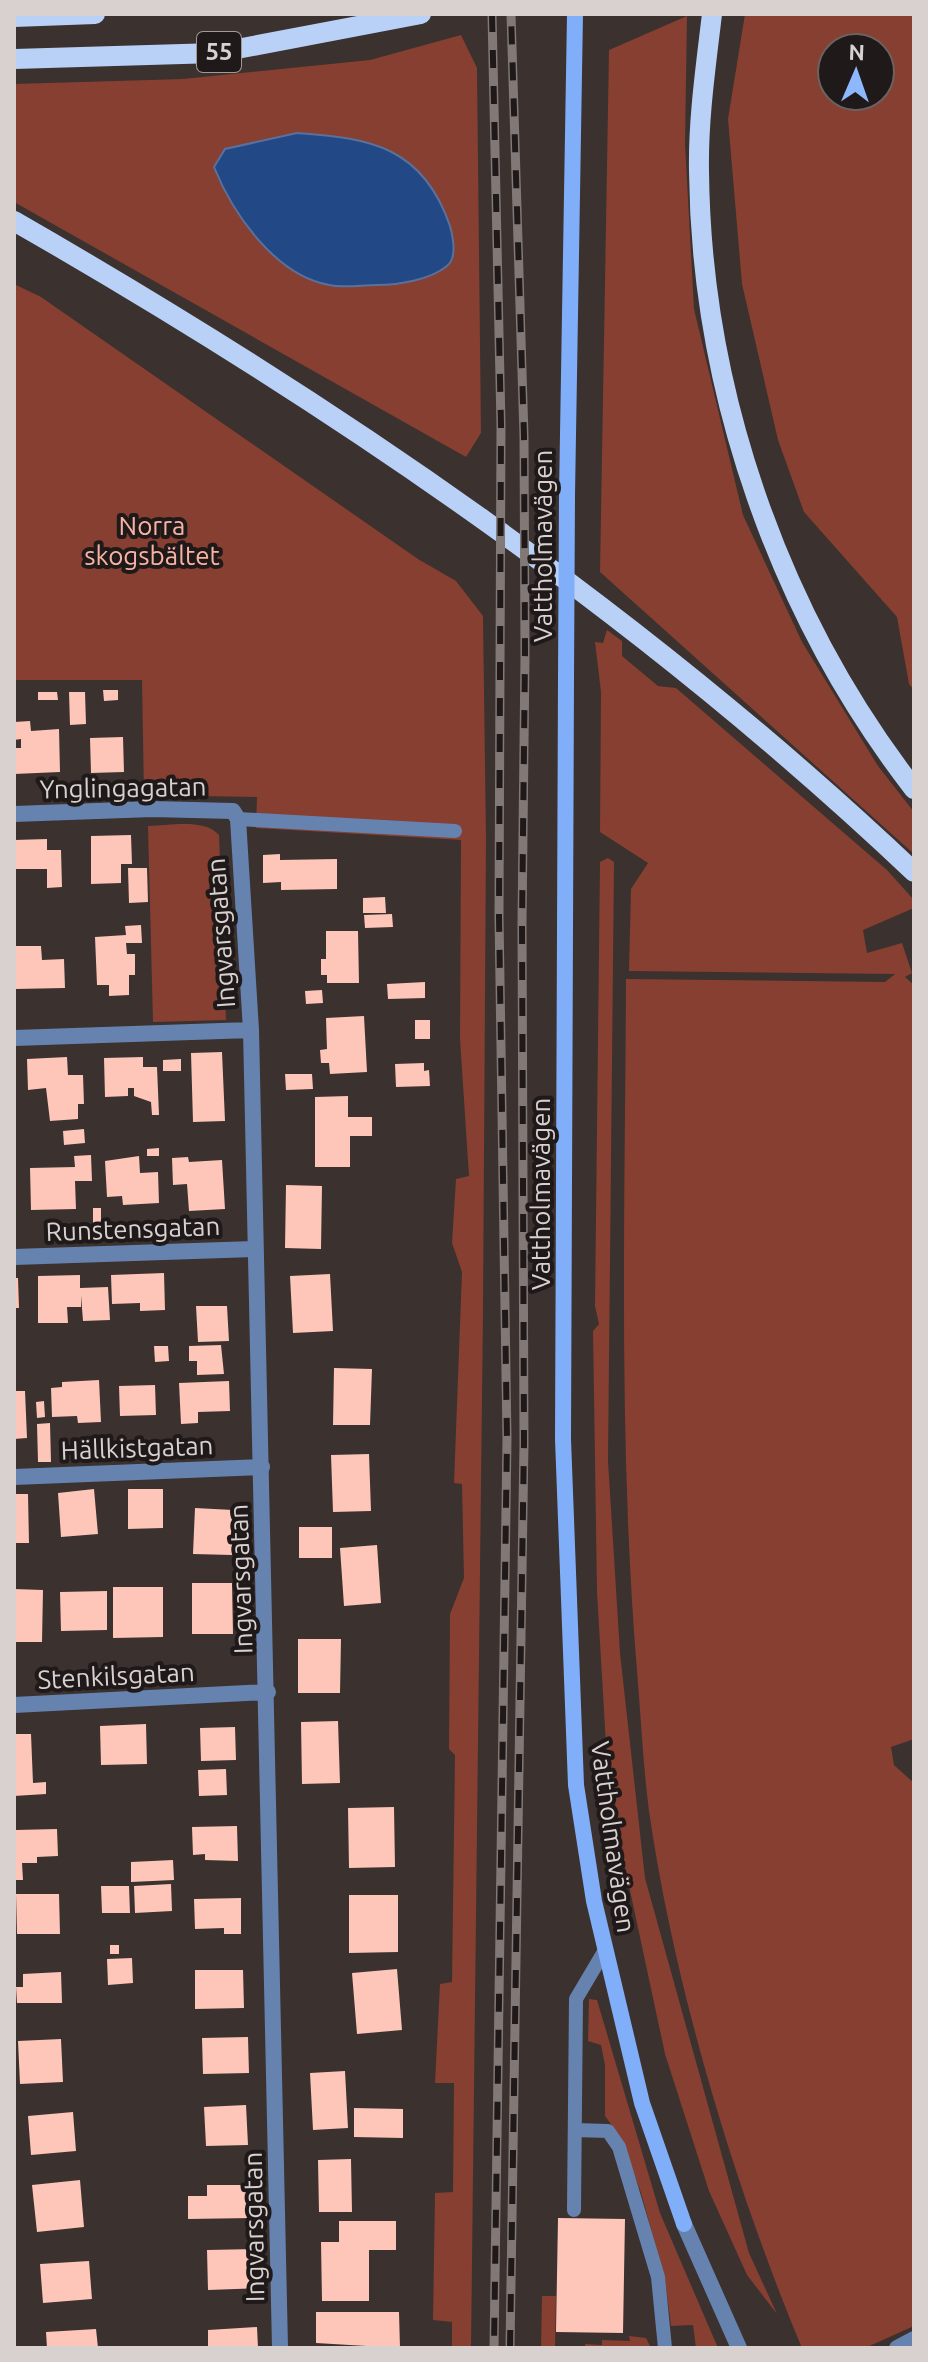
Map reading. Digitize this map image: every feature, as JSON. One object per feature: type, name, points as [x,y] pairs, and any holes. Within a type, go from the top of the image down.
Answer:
[{"type":"main road","points":[[14,17],[95,14]]},
{"type":"main road","name":"55","points":[[14,59],[216,53],[421,14]]},
{"type":"main road","name":"Vattholmavägen","points":[[575,14],[566,678],[563,1439],[568,1638],[576,1785],[605,1950],[642,2103],[684,2224]]},
{"type":"main road","points":[[712,21],[699,170],[707,269],[722,376],[773,546],[824,652],[883,748],[914,789]]},
{"type":"main road","points":[[14,221],[170,310],[399,458],[719,701],[861,822],[914,872]]},
{"type":"street","name":"Ynglingagatan","points":[[14,814],[152,809],[236,815]]},
{"type":"street","name":"Ingvarsgatan","points":[[236,815],[251,1030],[254,1249],[268,1692],[280,2348]]},
{"type":"street","points":[[14,1038],[251,1030]]},
{"type":"street","name":"Runstensgatan","points":[[14,1257],[254,1249]]},
{"type":"street","name":"Hällkistgatan","points":[[14,1477],[262,1467]]},
{"type":"street","name":"Stenkilsgatan","points":[[14,1705],[268,1692]]},
{"type":"street","name":"Vattholmavägen","points":[[684,2224],[739,2348]]},
{"type":"street","points":[[897,2348],[914,2339]]},
{"type":"lane","name":"Ynglingagatan","points":[[236,815],[455,831]]},
{"type":"lane","points":[[574,2210],[576,1999],[605,1950]]},
{"type":"lane","points":[[575,2130],[608,2131],[619,2147],[658,2277],[665,2348]]},
{"type":"green space","points":[[745,14],[914,14],[914,690],[909,684],[897,617],[804,512],[778,440],[742,284],[728,119]]},
{"type":"green space","points":[[687,16],[685,144],[694,309],[743,515],[802,642],[878,766],[914,812],[914,854],[600,572],[609,50]]},
{"type":"green space","points":[[461,35],[477,68],[481,433],[466,457],[14,202],[14,84],[183,79],[370,60]]},
{"type":"green space","name":"Norra skogsbältet","points":[[14,284],[41,297],[418,559],[456,581],[483,616],[486,839],[483,1312],[471,2348],[452,2348],[452,2322],[433,2320],[435,2193],[453,2192],[454,2083],[435,2083],[440,1984],[452,1982],[455,1755],[449,1749],[450,1614],[464,1578],[462,1484],[454,1483],[462,1272],[452,1243],[456,1179],[469,1176],[460,1039],[461,840],[256,828],[257,797],[144,795],[142,680],[14,680]]},
{"type":"green space","points":[[607,630],[622,641],[622,656],[658,686],[676,688],[887,870],[914,900],[914,908],[863,930],[867,953],[902,943],[912,973],[905,977],[914,985],[914,1739],[891,1747],[894,1765],[914,1783],[914,2326],[865,2348],[802,2348],[753,2220],[709,2084],[690,2015],[660,1877],[644,1759],[627,1498],[624,1325],[626,979],[885,982],[895,974],[629,971],[631,889],[648,863],[600,832],[601,692],[595,642],[603,643]]},
{"type":"green space","points":[[148,826],[205,826],[219,835],[226,1020],[153,1022]]},
{"type":"green space","points":[[608,858],[614,862],[608,1461],[620,1653],[645,1878],[749,2253],[777,2314],[747,2275],[709,2191],[665,2054],[625,1867],[606,1745],[597,1592],[593,1331],[599,1324],[595,1306],[600,862]]},
{"type":"green space","points":[[589,1999],[597,2000],[660,2213],[718,2348],[696,2348],[693,2325],[671,2326],[665,2280],[641,2193],[621,2138],[605,2116],[605,2065],[601,2045],[588,2041]]},
{"type":"green space","points":[[542,2296],[556,2296],[555,2348],[541,2348]]},
{"type":"green space","points":[[629,2336],[646,2338],[651,2348],[585,2348],[585,2344],[602,2345],[602,2340],[630,2341]]},
{"type":"water","points":[[297,133],[371,144],[409,163],[439,200],[450,226],[453,247],[447,266],[414,281],[340,286],[309,279],[274,256],[244,222],[214,167],[225,149]]},
{"type":"building","points":[[103,690],[118,690],[118,700],[104,701]]},
{"type":"building","points":[[38,692],[57,692],[58,700],[38,700]]},
{"type":"building","points":[[69,692],[85,692],[86,724],[70,725]]},
{"type":"building","points":[[30,721],[31,731],[59,729],[60,772],[14,774],[14,748],[21,748],[21,739],[14,740],[14,722]]},
{"type":"building","points":[[123,737],[124,772],[91,773],[90,738]]},
{"type":"building","points":[[131,835],[132,864],[121,864],[121,883],[91,884],[91,836]]},
{"type":"building","points":[[47,839],[47,850],[61,850],[62,887],[47,888],[47,869],[14,869],[14,840]]},
{"type":"building","points":[[280,854],[280,860],[337,859],[337,889],[281,890],[281,882],[263,883],[263,855]]},
{"type":"building","points":[[128,868],[147,868],[148,902],[129,903]]},
{"type":"building","points":[[385,897],[386,913],[363,913],[363,898]]},
{"type":"building","points":[[392,914],[393,927],[365,928],[364,915]]},
{"type":"building","points":[[141,925],[142,943],[126,943],[127,954],[135,954],[135,975],[129,975],[129,995],[109,996],[109,985],[97,985],[95,937],[126,935],[125,926]]},
{"type":"building","points":[[326,931],[358,931],[359,983],[327,983],[327,975],[321,975],[321,959],[326,959]]},
{"type":"building","points":[[14,946],[41,946],[42,960],[64,959],[65,988],[15,989]]},
{"type":"building","points":[[425,982],[425,998],[388,999],[387,984]]},
{"type":"building","points":[[322,990],[323,1003],[306,1004],[305,991]]},
{"type":"building","points":[[364,1016],[367,1072],[330,1074],[329,1063],[321,1063],[320,1050],[327,1049],[326,1018]]},
{"type":"building","points":[[415,1020],[430,1020],[430,1039],[415,1039]]},
{"type":"building","points":[[222,1052],[225,1121],[193,1122],[191,1053]]},
{"type":"building","points":[[67,1057],[68,1075],[83,1075],[84,1104],[78,1104],[78,1119],[50,1121],[46,1088],[28,1090],[27,1059]]},
{"type":"building","points":[[143,1057],[143,1067],[157,1067],[159,1115],[152,1115],[151,1102],[134,1096],[134,1088],[128,1088],[128,1096],[105,1097],[104,1058]]},
{"type":"building","points":[[181,1059],[181,1071],[163,1071],[163,1060]]},
{"type":"building","points":[[424,1063],[424,1071],[429,1070],[430,1086],[396,1087],[395,1064]]},
{"type":"building","points":[[285,1074],[312,1074],[313,1089],[286,1090]]},
{"type":"building","points":[[348,1096],[348,1117],[372,1117],[372,1136],[350,1136],[350,1167],[315,1167],[315,1097]]},
{"type":"building","points":[[84,1129],[85,1143],[64,1145],[63,1131]]},
{"type":"building","points":[[159,1148],[159,1156],[147,1156],[147,1149]]},
{"type":"building","points":[[91,1155],[92,1181],[75,1181],[76,1209],[31,1210],[30,1168],[75,1167],[74,1156]]},
{"type":"building","points":[[139,1156],[140,1173],[158,1172],[159,1203],[123,1205],[122,1196],[107,1197],[105,1161]]},
{"type":"building","points":[[188,1157],[189,1162],[222,1160],[225,1209],[189,1211],[187,1184],[173,1185],[172,1158]]},
{"type":"building","points":[[286,1185],[322,1186],[321,1249],[285,1248]]},
{"type":"building","points":[[93,1208],[101,1208],[101,1224],[93,1224]]},
{"type":"building","points":[[164,1273],[165,1310],[140,1311],[140,1303],[112,1304],[111,1275]]},
{"type":"building","points":[[330,1274],[333,1331],[293,1333],[290,1276]]},
{"type":"building","points":[[80,1275],[80,1288],[108,1287],[110,1320],[83,1321],[81,1295],[81,1307],[67,1307],[68,1323],[38,1323],[38,1276]]},
{"type":"building","points":[[14,1278],[18,1278],[19,1308],[14,1308]]},
{"type":"building","points":[[196,1306],[227,1306],[229,1341],[198,1342]]},
{"type":"building","points":[[221,1345],[224,1374],[197,1375],[197,1361],[189,1361],[189,1346]]},
{"type":"building","points":[[154,1346],[168,1346],[169,1361],[155,1362]]},
{"type":"building","points":[[334,1368],[372,1369],[370,1425],[333,1425]]},
{"type":"building","points":[[99,1380],[101,1422],[78,1423],[77,1416],[52,1417],[51,1388],[62,1387],[62,1382]]},
{"type":"building","points":[[229,1381],[230,1411],[198,1412],[198,1423],[181,1424],[179,1383]]},
{"type":"building","points":[[155,1385],[156,1415],[120,1416],[119,1386]]},
{"type":"building","points":[[14,1391],[25,1391],[27,1438],[14,1439]]},
{"type":"building","points":[[44,1401],[45,1417],[37,1418],[36,1402]]},
{"type":"building","points":[[50,1423],[51,1462],[38,1462],[37,1424]]},
{"type":"building","points":[[369,1454],[371,1511],[333,1512],[331,1455]]},
{"type":"building","points":[[94,1489],[98,1534],[61,1537],[58,1493]]},
{"type":"building","points":[[128,1489],[163,1489],[163,1528],[128,1529]]},
{"type":"building","points":[[14,1494],[28,1494],[29,1543],[14,1543]]},
{"type":"building","points":[[195,1508],[233,1510],[232,1555],[193,1554]]},
{"type":"building","points":[[299,1527],[332,1527],[332,1558],[299,1558]]},
{"type":"building","points":[[377,1545],[381,1603],[344,1606],[340,1548]]},
{"type":"building","points":[[192,1583],[232,1583],[233,1634],[192,1634]]},
{"type":"building","points":[[113,1587],[163,1587],[163,1637],[113,1638]]},
{"type":"building","points":[[14,1589],[43,1590],[42,1642],[14,1642]]},
{"type":"building","points":[[107,1591],[107,1630],[61,1631],[60,1592]]},
{"type":"building","points":[[298,1639],[341,1639],[340,1693],[298,1693]]},
{"type":"building","points":[[338,1721],[340,1783],[302,1784],[301,1722]]},
{"type":"building","points":[[146,1724],[147,1764],[101,1765],[100,1726]]},
{"type":"building","points":[[235,1727],[236,1760],[201,1761],[200,1728]]},
{"type":"building","points":[[14,1734],[31,1734],[33,1783],[46,1782],[46,1794],[14,1796]]},
{"type":"building","points":[[226,1769],[227,1795],[199,1796],[198,1770]]},
{"type":"building","points":[[394,1807],[395,1867],[349,1868],[348,1808]]},
{"type":"building","points":[[237,1826],[238,1861],[205,1860],[205,1854],[193,1855],[192,1827]]},
{"type":"building","points":[[57,1829],[58,1856],[37,1857],[37,1863],[22,1863],[23,1880],[14,1880],[16,1830]]},
{"type":"building","points":[[173,1860],[174,1880],[131,1882],[131,1862]]},
{"type":"building","points":[[171,1884],[172,1911],[135,1913],[134,1886]]},
{"type":"building","points":[[101,1886],[129,1886],[130,1913],[102,1913]]},
{"type":"building","points":[[16,1894],[59,1894],[60,1934],[17,1934]]},
{"type":"building","points":[[349,1895],[398,1895],[398,1952],[349,1953]]},
{"type":"building","points":[[241,1898],[241,1934],[224,1934],[224,1928],[195,1929],[194,1899]]},
{"type":"building","points":[[110,1945],[119,1945],[119,1954],[110,1954]]},
{"type":"building","points":[[132,1958],[133,1983],[108,1985],[107,1959]]},
{"type":"building","points":[[397,1969],[402,2030],[357,2034],[352,1973]]},
{"type":"building","points":[[195,1970],[243,1970],[244,2008],[195,2009]]},
{"type":"building","points":[[61,1972],[62,2003],[17,2003],[16,1987],[23,1987],[23,1974]]},
{"type":"building","points":[[248,2037],[249,2073],[203,2074],[202,2038]]},
{"type":"building","points":[[61,2039],[63,2082],[20,2084],[18,2041]]},
{"type":"building","points":[[345,2071],[348,2128],[313,2130],[310,2073]]},
{"type":"building","points":[[246,2105],[248,2145],[206,2146],[204,2107]]},
{"type":"building","points":[[354,2108],[403,2109],[403,2138],[354,2137]]},
{"type":"building","points":[[73,2112],[76,2151],[31,2155],[28,2116]]},
{"type":"building","points":[[351,2159],[352,2212],[319,2212],[318,2160]]},
{"type":"building","points":[[80,2180],[84,2227],[37,2232],[32,2185]]},
{"type":"building","points":[[207,2185],[252,2185],[253,2218],[188,2219],[188,2196],[207,2196]]},
{"type":"building","points":[[558,2218],[625,2219],[623,2333],[556,2332]]},
{"type":"building","points":[[339,2221],[396,2221],[396,2250],[369,2250],[369,2301],[322,2301],[321,2242],[339,2242]]},
{"type":"building","points":[[259,2249],[260,2288],[208,2290],[207,2250]]},
{"type":"building","points":[[89,2261],[92,2299],[43,2303],[40,2264]]},
{"type":"building","points":[[316,2312],[399,2312],[400,2348],[316,2343]]},
{"type":"building","points":[[257,2327],[258,2348],[208,2348],[208,2330]]},
{"type":"building","points":[[96,2329],[98,2348],[47,2348],[46,2332]]},
{"type":"railway","points":[[492,14],[501,425],[499,916],[507,1439],[494,2348]]},
{"type":"railway","points":[[510,2348],[524,1443],[522,924],[525,656],[524,436],[511,14]]}]
